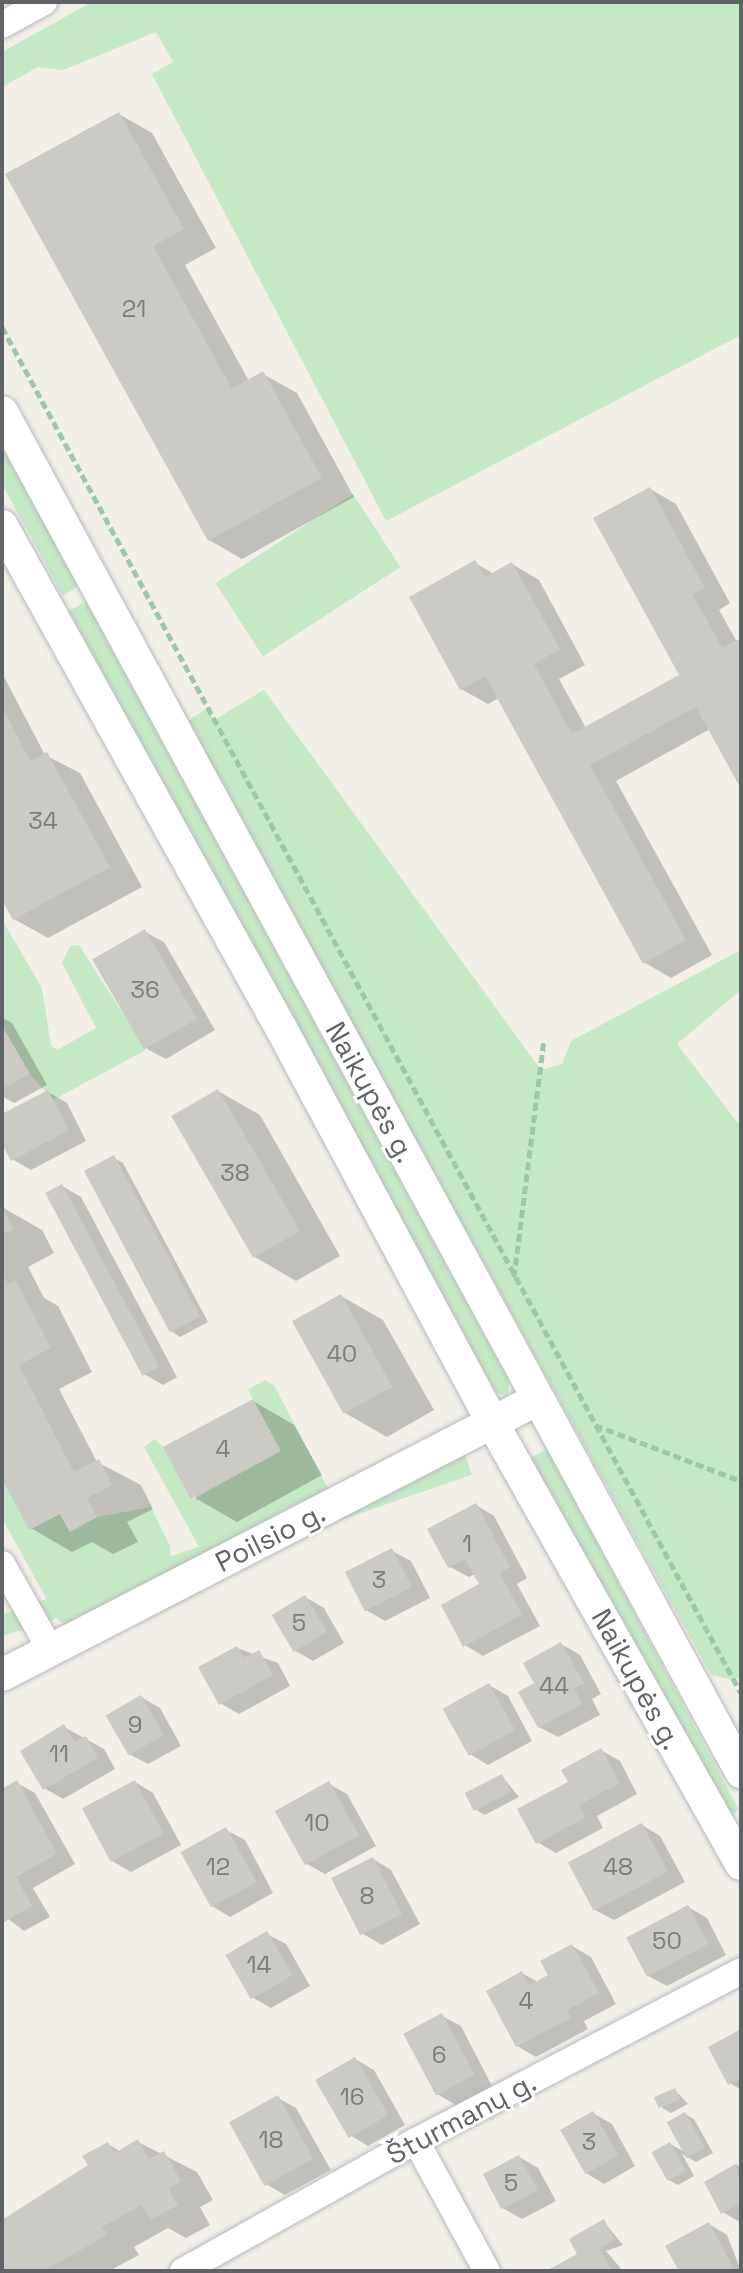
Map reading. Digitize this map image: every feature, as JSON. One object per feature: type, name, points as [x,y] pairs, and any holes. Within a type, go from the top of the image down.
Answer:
[{"type":"street","points":[[2,25],[44,2]]},
{"type":"street","name":"Naikupės g.","points":[[2,412],[741,1772]]},
{"type":"street","name":"Naikupės g.","points":[[2,526],[281,1028],[493,1424],[741,1864]]},
{"type":"street","name":"Poilsio g.","points":[[2,1675],[538,1399]]},
{"type":"street","points":[[2,1564],[50,1649]]},
{"type":"street","name":"Šturmanų g.","points":[[183,2271],[416,2141],[741,1971]]},
{"type":"street","points":[[416,2141],[487,2271]]},
{"type":"path","points":[[2,327],[741,1693]]},
{"type":"path","points":[[514,1277],[544,1041]]},
{"type":"path","points":[[594,1425],[741,1481]]},
{"type":"green space","points":[[92,2],[741,2],[741,335],[386,521],[152,74],[173,62],[156,32],[63,70],[38,67],[2,87],[2,52]]},
{"type":"green space","points":[[2,445],[78,586],[63,596],[2,484]]},
{"type":"green space","points":[[353,494],[400,567],[263,656],[215,583]]},
{"type":"green space","points":[[86,602],[509,1381],[508,1396],[496,1393],[69,611]]},
{"type":"green space","points":[[264,690],[541,1070],[562,1064],[571,1041],[741,950],[741,990],[677,1044],[741,1127],[741,1676],[734,1680],[711,1675],[186,722],[207,708],[214,720]]},
{"type":"green space","points":[[2,920],[42,988],[51,1046],[57,1050],[96,1028],[62,963],[70,946],[79,945],[146,1050],[53,1100],[30,1074],[2,1026]]},
{"type":"green space","points":[[265,1380],[274,1385],[328,1488],[210,1550],[198,1545],[144,1447],[155,1439],[164,1448],[194,1499],[281,1451],[248,1390]]},
{"type":"green space","points":[[547,1449],[739,1810],[721,1820],[529,1458]]},
{"type":"green space","points":[[465,1455],[472,1475],[2,1637],[2,1614]]},
{"type":"green space","points":[[2,1478],[60,1514],[70,1532],[97,1517],[151,1507],[170,1546],[171,1572],[65,1624],[58,1620],[2,1518]]},
{"type":"building","points":[[119,112],[184,229],[153,246],[232,389],[263,371],[322,478],[208,541],[5,174]]},
{"type":"building","points":[[650,487],[705,588],[693,594],[722,648],[741,638],[741,789],[696,707],[590,765],[686,940],[643,964],[485,676],[460,690],[409,597],[475,560],[485,577],[512,562],[560,649],[534,664],[572,734],[679,675],[593,518]]},
{"type":"building","points":[[2,707],[30,761],[47,752],[110,867],[13,920],[2,900]]},
{"type":"building","points":[[145,929],[197,1019],[144,1050],[92,960]]},
{"type":"building","points":[[2,1026],[30,1074],[2,1089]]},
{"type":"building","points":[[218,1089],[300,1231],[253,1258],[171,1116]]},
{"type":"building","points":[[48,1090],[69,1130],[11,1161],[2,1144],[2,1114]]},
{"type":"building","points":[[114,1155],[200,1317],[170,1333],[84,1171]]},
{"type":"building","points":[[62,1184],[159,1367],[142,1376],[45,1193]]},
{"type":"building","points":[[2,1207],[13,1229],[2,1235]]},
{"type":"building","points":[[2,1272],[8,1284],[16,1280],[51,1348],[19,1365],[74,1472],[99,1459],[112,1485],[87,1498],[97,1517],[70,1532],[60,1514],[29,1530],[2,1478]]},
{"type":"building","points":[[341,1294],[392,1387],[343,1414],[292,1321]]},
{"type":"building","points":[[253,1399],[281,1451],[191,1499],[163,1447]]},
{"type":"building","points":[[476,1503],[510,1567],[500,1573],[522,1615],[463,1647],[441,1605],[479,1584],[465,1560],[448,1568],[427,1529]]},
{"type":"building","points":[[392,1548],[412,1587],[365,1611],[345,1572]]},
{"type":"building","points":[[305,1595],[327,1632],[294,1652],[272,1615]]},
{"type":"building","points":[[561,1642],[584,1683],[574,1688],[582,1704],[538,1728],[518,1692],[534,1683],[523,1663]]},
{"type":"building","points":[[237,1646],[244,1658],[259,1650],[273,1675],[219,1705],[198,1667]]},
{"type":"building","points":[[489,1683],[515,1730],[469,1756],[443,1709]]},
{"type":"building","points":[[141,1695],[164,1735],[128,1755],[105,1716]]},
{"type":"building","points":[[64,1724],[75,1742],[86,1736],[98,1758],[43,1790],[20,1751]]},
{"type":"building","points":[[601,1748],[620,1783],[579,1805],[586,1817],[536,1844],[517,1809],[568,1782],[561,1770]]},
{"type":"building","points":[[502,1774],[511,1792],[474,1811],[465,1793]]},
{"type":"building","points":[[17,1780],[57,1854],[16,1877],[32,1906],[4,1922],[2,1789]]},
{"type":"building","points":[[135,1780],[164,1834],[111,1862],[82,1808]]},
{"type":"building","points":[[329,1781],[359,1835],[305,1865],[275,1811]]},
{"type":"building","points":[[642,1823],[668,1872],[594,1911],[568,1862]]},
{"type":"building","points":[[226,1827],[257,1882],[211,1907],[181,1852]]},
{"type":"building","points":[[373,1857],[402,1914],[360,1935],[331,1878]]},
{"type":"building","points":[[688,1905],[709,1944],[647,1977],[626,1938]]},
{"type":"building","points":[[267,1931],[292,1975],[251,1999],[225,1955]]},
{"type":"building","points":[[572,1944],[599,1993],[567,2010],[571,2018],[516,2047],[486,1991],[522,1971],[529,1985],[548,1975],[540,1961]]},
{"type":"building","points":[[442,2013],[475,2075],[436,2095],[403,2034]]},
{"type":"building","points":[[741,2029],[741,2078],[728,2085],[708,2047]]},
{"type":"building","points":[[355,2057],[388,2115],[349,2138],[315,2080]]},
{"type":"building","points":[[675,2088],[680,2099],[659,2108],[654,2097]]},
{"type":"building","points":[[278,2095],[313,2159],[264,2186],[229,2122]]},
{"type":"building","points":[[593,2111],[618,2155],[586,2174],[560,2130]]},
{"type":"building","points":[[685,2112],[705,2148],[687,2158],[667,2122]]},
{"type":"building","points":[[138,2139],[149,2159],[164,2151],[181,2181],[168,2188],[178,2205],[151,2220],[142,2205],[102,2227],[107,2235],[43,2271],[2,2271],[2,2220],[88,2165],[82,2156],[108,2142],[115,2153]]},
{"type":"building","points":[[670,2142],[686,2171],[668,2181],[652,2152]]},
{"type":"building","points":[[519,2155],[538,2190],[502,2210],[483,2174]]},
{"type":"building","points":[[737,2163],[741,2203],[721,2214],[704,2182]]},
{"type":"building","points":[[604,2219],[615,2240],[599,2249],[612,2271],[546,2271],[577,2254],[569,2239]]},
{"type":"building","points":[[709,2222],[735,2271],[679,2271],[665,2246]]}]
